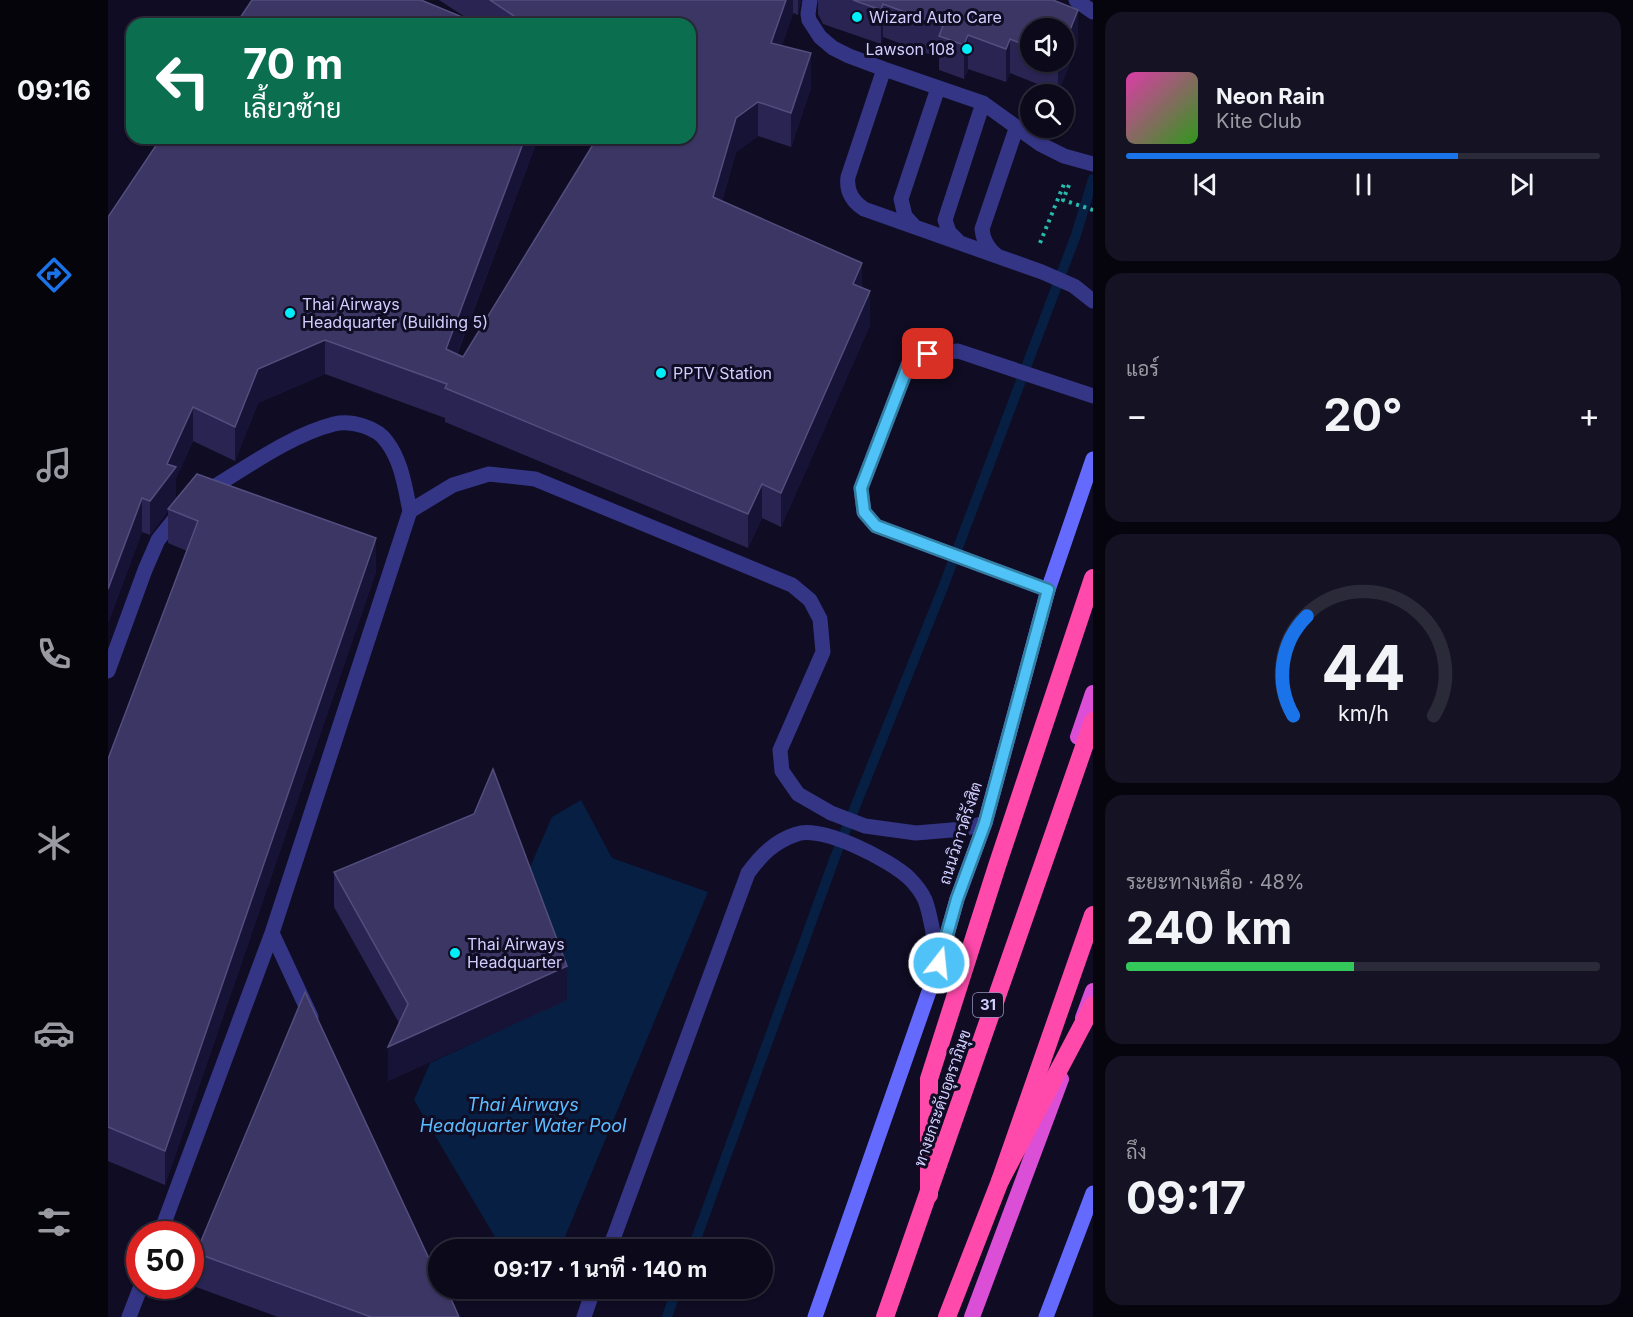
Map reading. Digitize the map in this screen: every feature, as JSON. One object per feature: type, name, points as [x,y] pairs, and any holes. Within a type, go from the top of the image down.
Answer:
[{"type":"highway","points":[[929,1196],[929,1079],[1093,578]]},
{"type":"highway","name":"31","points":[[883,1317],[1093,693]]},
{"type":"highway","name":"ทางยกระดับอุตราภิมุข","points":[[883,1317],[929,1196],[1093,721]]},
{"type":"highway","points":[[947,1317],[1000,1181],[1093,915]]},
{"type":"highway","points":[[972,1317],[1093,991]]},
{"type":"highway","points":[[1000,1181],[1093,1005]]},
{"type":"main road","name":"ถนนวิภาวดีรังสิต","points":[[815,1317],[939,963],[957,899],[985,823],[1048,590],[1093,459]]},
{"type":"main road","points":[[1046,1317],[1093,1193]]},
{"type":"street","points":[[810,0],[809,20],[820,38],[841,52],[983,103],[1016,129],[1040,144],[1064,156],[1093,164]]},
{"type":"street","points":[[1076,0],[1093,12]]},
{"type":"street","points":[[884,69],[848,177],[847,186],[852,198],[864,209],[1036,270],[1074,286],[1093,301]]},
{"type":"street","points":[[915,227],[905,216],[901,199],[938,87]]},
{"type":"street","points":[[960,243],[950,232],[945,220],[983,103]]},
{"type":"street","points":[[997,256],[984,241],[982,229],[1016,129]]},
{"type":"street","points":[[1048,590],[876,526],[864,512],[861,488],[909,363],[928,354],[958,351],[1093,396]]},
{"type":"street","points":[[108,671],[158,540],[188,502],[279,448],[335,424],[362,424],[386,441],[402,471],[410,511],[272,933],[165,1221]]},
{"type":"street","points":[[410,511],[453,485],[489,474],[535,480],[792,585],[810,600],[820,619],[823,652],[780,750],[782,771],[798,794],[831,813],[865,826],[916,833],[963,829],[985,823]]},
{"type":"street","points":[[613,1239],[748,873],[772,846],[799,833],[825,834],[857,846],[909,878],[925,900],[939,963]]},
{"type":"street","points":[[272,933],[317,1030]]},
{"type":"street","points":[[129,1317],[136,1299]]},
{"type":"street","points":[[584,1317],[590,1299]]},
{"type":"path","points":[[1036,270],[1054,208],[1065,182],[1068,181],[1070,184],[1063,200],[1093,210]]},
{"type":"water","name":"Thai Airways Headquarter Water Pool","points":[[581,800],[612,858],[708,892],[564,1239],[496,1239],[414,1100],[430,1063],[566,1000],[523,883],[552,817]]},
{"type":"building","points":[[252,0],[421,0],[464,18],[240,18]]},
{"type":"building","points":[[490,0],[786,0],[771,43],[811,53],[791,113],[758,102],[736,118],[713,197],[862,263],[853,284],[870,291],[781,493],[762,484],[748,514],[445,388],[447,384],[325,340],[258,369],[235,427],[193,407],[167,464],[176,467],[150,501],[142,498],[108,589],[108,217],[157,144],[523,144],[446,349],[463,357],[593,144],[696,144],[696,18],[517,18]]},
{"type":"building","points":[[853,0],[1053,0],[1078,10],[1074,20],[1074,18],[1020,18],[1020,43],[1010,39],[1006,49],[968,35],[964,45],[939,36],[943,26],[883,4],[881,10]]},
{"type":"building","points":[[197,474],[376,538],[165,1151],[108,1127],[108,759],[198,521],[168,509]]},
{"type":"building","name":"Thai Airways Headquarter","points":[[493,769],[567,966],[388,1047],[408,1004],[334,872],[474,814]]},
{"type":"building","points":[[305,992],[428,1256],[428,1299],[451,1299],[459,1317],[371,1317],[204,1256],[204,1234]]},
{"type":"waterway","points":[[696,1239],[835,857],[942,590],[1076,235],[1093,179]]},
{"type":"waterway","points":[[667,1317],[673,1299]]},
{"type":"place","name":"Wizard Auto Care","points":[[857,17]]},
{"type":"place","name":"Lawson 108","points":[[967,49]]},
{"type":"place","name":"Thai Airways Headquarter (Building 5)","points":[[290,313]]},
{"type":"place","name":"PPTV Station","points":[[661,373]]},
{"type":"place","name":"Thai Airways Headquarter","points":[[455,953]]},
{"type":"route","points":[[928,354],[909,363],[895,395],[861,488],[864,512],[876,526],[1048,590],[985,823],[957,899],[939,963]]}]
